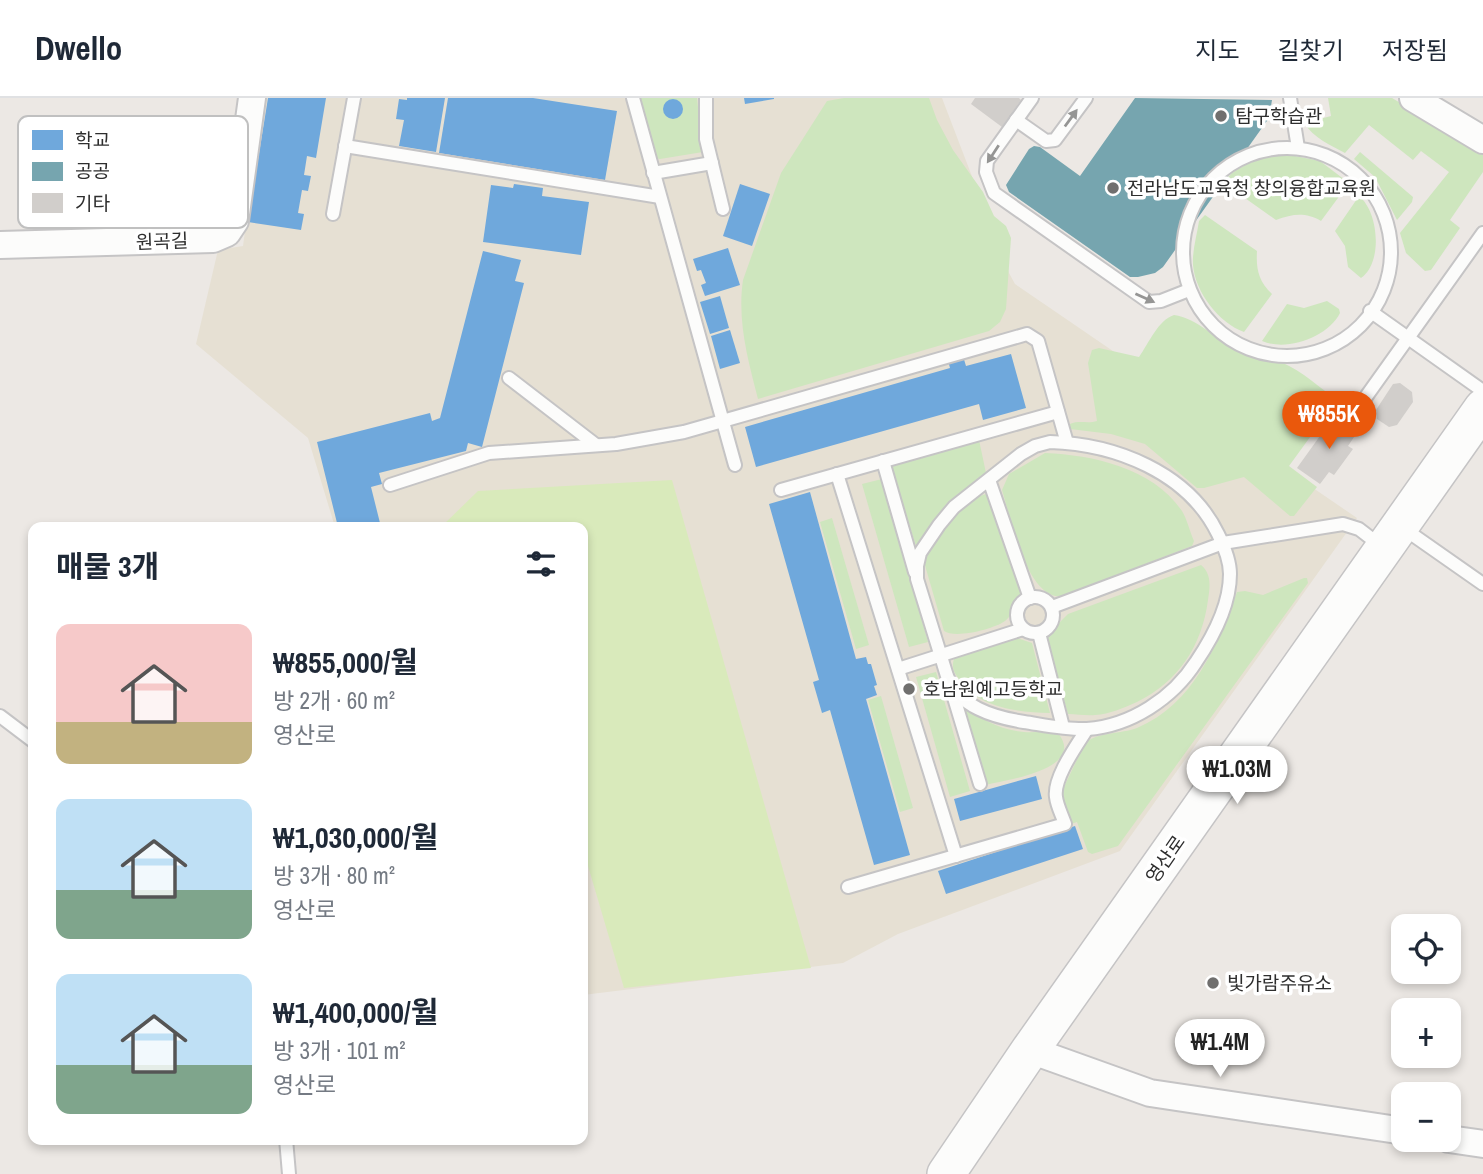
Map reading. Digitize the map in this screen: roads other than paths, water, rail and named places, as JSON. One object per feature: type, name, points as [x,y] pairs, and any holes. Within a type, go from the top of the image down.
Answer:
[{"type":"main road","name":"영산로","points":[[946,1174],[1030,1049],[1483,408]]},
{"type":"street","name":"원곡길","points":[[248,125],[252,98]]},
{"type":"street","points":[[1413,98],[1483,140]]},
{"type":"street","name":"원곡길","points":[[0,246],[213,239],[227,233],[230,228]]},
{"type":"street","points":[[1030,1049],[1150,1093],[1391,1129]]},
{"type":"street","points":[[1461,1141],[1483,1144]]},
{"type":"lane","points":[[333,214],[354,98]]},
{"type":"lane","points":[[633,98],[735,465]]},
{"type":"lane","points":[[706,98],[705,133],[723,209]]},
{"type":"lane","points":[[1032,98],[987,161],[986,172],[994,193],[1149,302],[1161,301],[1189,290]]},
{"type":"lane","points":[[1016,120],[1046,142],[1051,142],[1086,98]]},
{"type":"lane","points":[[1290,98],[1298,148]]},
{"type":"lane","points":[[345,146],[660,197]]},
{"type":"lane","points":[[1284,147],[1298,148],[1330,157],[1344,165],[1372,190],[1381,205],[1394,252],[1392,270],[1385,289],[1354,332],[1341,343],[1325,350],[1293,357],[1259,353],[1228,339],[1204,316],[1189,290],[1183,253],[1189,219],[1216,176],[1262,151],[1284,147]]},
{"type":"lane","points":[[653,173],[712,163]]},
{"type":"lane","points":[[1348,422],[1483,233]]},
{"type":"lane","points":[[1370,311],[1483,391]]},
{"type":"lane","points":[[390,485],[489,453],[596,445],[684,432],[1027,334],[1038,341],[1067,443]]},
{"type":"lane","points":[[509,378],[596,445]]},
{"type":"lane","points":[[781,490],[1058,412]]},
{"type":"lane","points":[[917,579],[920,553],[954,507],[1035,446],[1050,442],[1115,452],[1173,480],[1200,505],[1223,543],[1230,574],[1217,626],[1179,685],[1161,701],[1140,713],[1115,723],[1087,729],[1004,719],[967,703],[951,687]]},
{"type":"lane","points":[[883,461],[980,784]]},
{"type":"lane","points":[[837,474],[956,856]]},
{"type":"lane","points":[[989,480],[1030,597]]},
{"type":"lane","points":[[1052,607],[1223,543],[1343,524],[1392,537],[1483,584]]},
{"type":"lane","points":[[1030,597],[1043,598],[1052,607],[1051,625],[1039,633],[1023,629],[1018,622],[1017,610],[1030,597]]},
{"type":"lane","points":[[898,669],[1023,629]]},
{"type":"lane","points":[[1039,633],[1063,727]]},
{"type":"lane","points":[[0,716],[28,737]]},
{"type":"lane","points":[[848,887],[1065,824],[1056,797],[1056,787],[1087,729]]},
{"type":"lane","points":[[287,1145],[289,1174]]},
{"type":"place","name":"탐구학습관","points":[[1221,116]]},
{"type":"place","name":"전라남도교육청 창의융합교육원","points":[[1113,188]]},
{"type":"place","name":"호남원예고등학교","points":[[909,689]]},
{"type":"place","name":"빛가람주유소","points":[[1213,983]]}]
